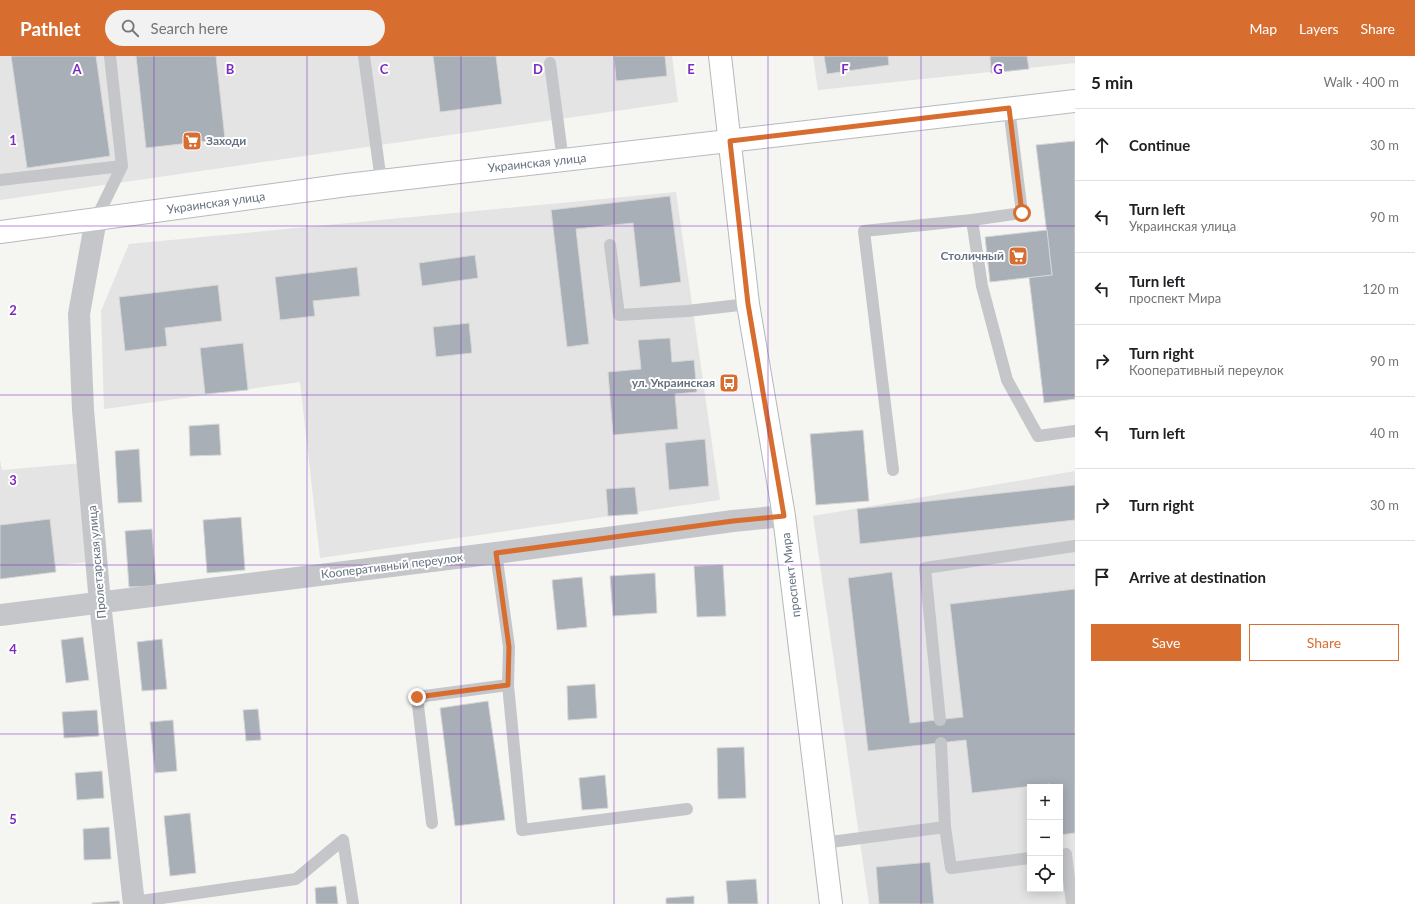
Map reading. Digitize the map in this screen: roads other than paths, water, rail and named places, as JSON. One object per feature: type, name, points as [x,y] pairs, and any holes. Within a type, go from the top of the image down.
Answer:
[{"type":"main road","name":"проспект Мира","points":[[720,56],[748,304],[784,516],[830,904]]},
{"type":"main road","name":"Украинская улица","points":[[0,232],[381,181],[1075,101]]},
{"type":"street","name":"Пролетарская улица","points":[[96,219],[79,314],[84,410],[100,603],[134,903]]},
{"type":"street","name":"Кооперативный переулок","points":[[0,615],[496,553],[733,521],[784,516]]},
{"type":"lane","points":[[96,219],[122,166],[110,56]]},
{"type":"lane","points":[[364,56],[381,181]]},
{"type":"lane","points":[[550,63],[563,160]]},
{"type":"lane","points":[[893,470],[864,231],[972,220],[1022,213],[1009,108]]},
{"type":"lane","points":[[0,180],[122,166]]},
{"type":"lane","points":[[972,220],[982,286],[1007,380],[1038,436],[1075,431]]},
{"type":"lane","points":[[610,245],[619,315],[687,311],[748,304]]},
{"type":"lane","points":[[940,720],[926,568],[1075,546]]},
{"type":"lane","points":[[496,553],[509,647],[508,685],[522,830],[687,809]]},
{"type":"lane","points":[[432,823],[417,697],[508,685]]},
{"type":"lane","points":[[941,743],[945,827],[951,868],[1027,858]]},
{"type":"lane","points":[[823,843],[945,827]]},
{"type":"lane","points":[[134,903],[296,879],[343,840],[353,904]]},
{"type":"lane","points":[[1067,854],[1072,904]]},
{"type":"place","name":"Заходи","points":[[192,141]]},
{"type":"place","name":"Столичный","points":[[1018,256]]},
{"type":"place","name":"ул. Украинская","points":[[729,383]]}]
